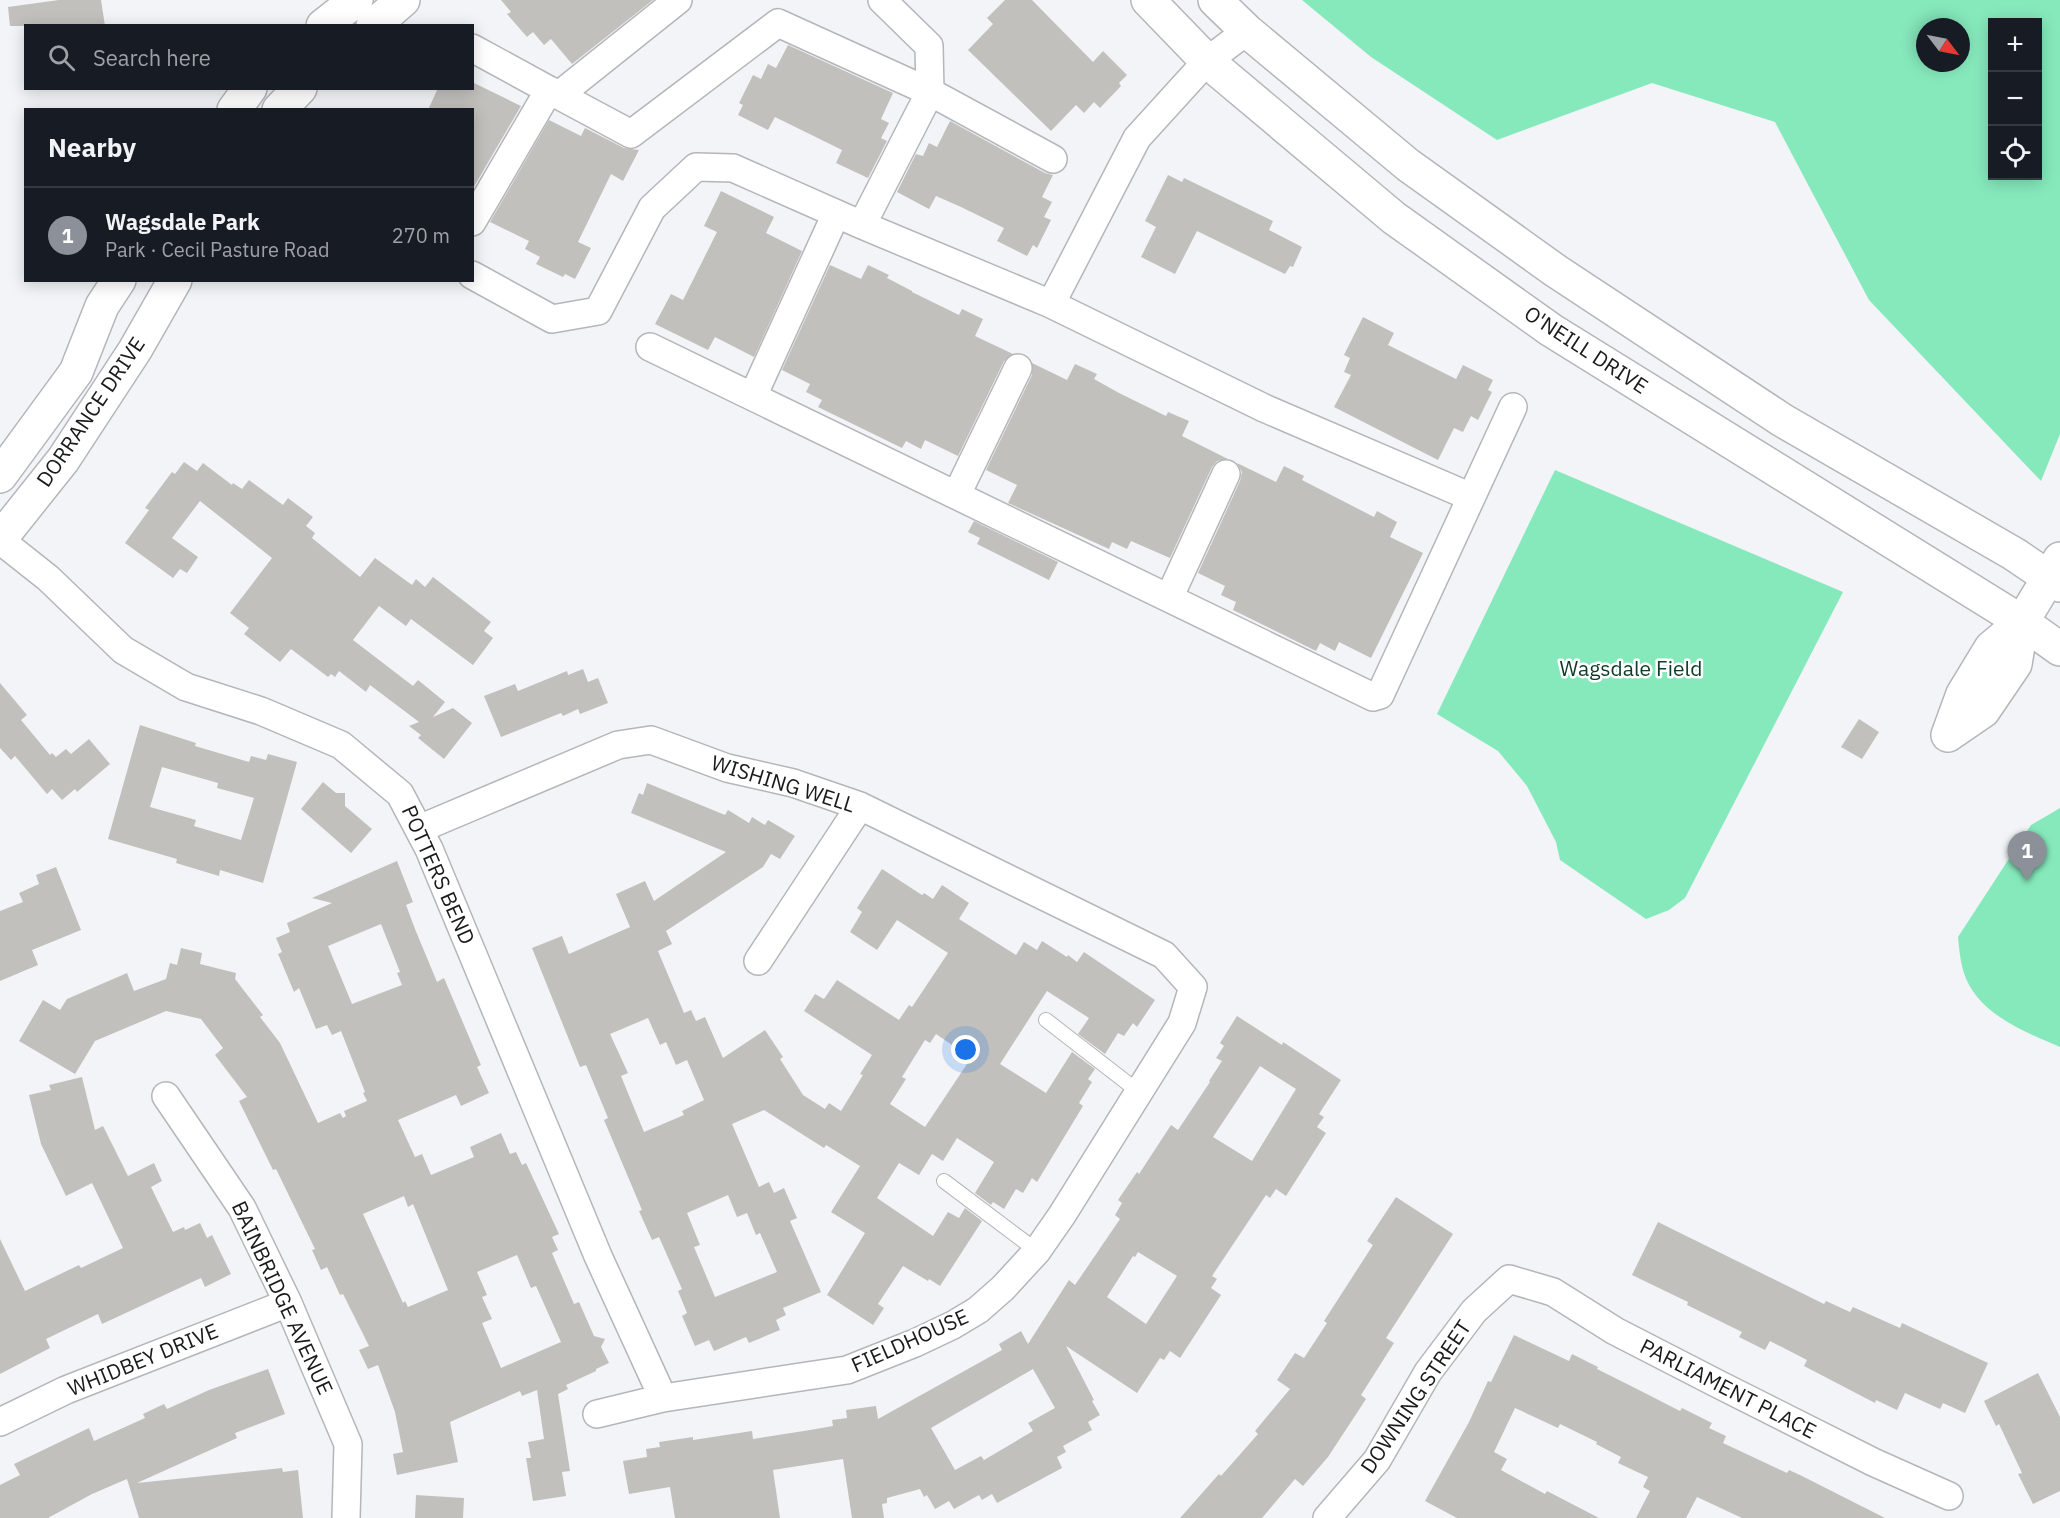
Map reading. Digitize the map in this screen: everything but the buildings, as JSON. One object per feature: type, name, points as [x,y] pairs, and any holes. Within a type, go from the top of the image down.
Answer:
[{"type":"main road","points":[[326,24],[356,0]]},
{"type":"main road","points":[[375,24],[403,0]]},
{"type":"main road","name":"O'NEILL DRIVE","points":[[1148,0],[1207,61],[1394,218],[1551,330],[2022,621],[2060,649]]},
{"type":"main road","points":[[1215,0],[1247,31],[1408,165],[1556,271],[1782,420],[2014,554],[2056,574],[2022,621]]},
{"type":"main road","points":[[235,108],[249,90]]},
{"type":"main road","points":[[281,108],[298,90]]},
{"type":"main road","name":"DORRANCE DRIVE","points":[[0,476],[76,372],[102,306],[118,282]]},
{"type":"main road","name":"DORRANCE DRIVE","points":[[0,540],[63,460],[135,350],[174,282]]},
{"type":"street","points":[[474,219],[554,93],[678,0]]},
{"type":"street","points":[[862,225],[930,92],[929,46],[882,0]]},
{"type":"street","points":[[474,49],[631,134],[778,23],[930,92],[1053,159]]},
{"type":"street","points":[[1051,304],[1137,138],[1207,61],[1247,31]]},
{"type":"street","points":[[474,276],[552,319],[598,311],[652,208],[696,167],[733,168],[1051,304],[1264,408],[1471,497]]},
{"type":"street","points":[[753,396],[836,214]]},
{"type":"street","points":[[650,347],[1373,697],[1377,697],[1513,407]]},
{"type":"street","points":[[957,494],[1018,368]]},
{"type":"street","points":[[1169,598],[1226,474]]},
{"type":"street","name":"POTTERS BEND","points":[[0,540],[48,578],[123,650],[186,687],[261,711],[341,745],[400,794],[429,849],[598,1256],[663,1398]]},
{"type":"street","name":"WISHING WELL","points":[[419,829],[618,745],[651,740],[727,768],[793,783],[860,807],[1164,955],[1193,987]]},
{"type":"street","points":[[758,961],[860,807]]},
{"type":"street","name":"FIELDHOUSE","points":[[597,1414],[663,1398],[836,1372],[877,1360],[953,1325],[978,1310],[1003,1288],[1037,1251],[1062,1215],[1182,1023],[1193,987]]},
{"type":"street","name":"BAINBRIDGE AVENUE","points":[[166,1096],[243,1208],[288,1303],[348,1444],[346,1518]]},
{"type":"street","name":"PARLIAMENT PLACE","points":[[1509,1279],[1553,1292],[1615,1331],[1874,1462],[1949,1496]]},
{"type":"street","name":"DOWNING STREET","points":[[1342,1513],[1377,1460],[1428,1372],[1474,1311],[1509,1279]]},
{"type":"street","name":"WHIDBEY DRIVE","points":[[0,1422],[66,1390],[288,1303]]},
{"type":"lane","points":[[1046,1020],[1140,1092]]},
{"type":"lane","points":[[944,1181],[1037,1251]]},
{"type":"green space","points":[[1302,0],[2060,0],[2060,434],[2041,481],[1869,300],[1775,122],[1652,83],[1497,140],[1371,57]]},
{"type":"green space","name":"Wagsdale Field","points":[[1555,470],[1843,592],[1685,898],[1669,910],[1646,919],[1560,860],[1556,842],[1527,786],[1498,751],[1437,714]]},
{"type":"green space","points":[[2060,808],[2060,1047],[2002,1019],[1978,998],[1963,970],[1958,937],[2031,825]]},
{"type":"place","name":"Wagsdale Park","points":[[2027,881]]}]
